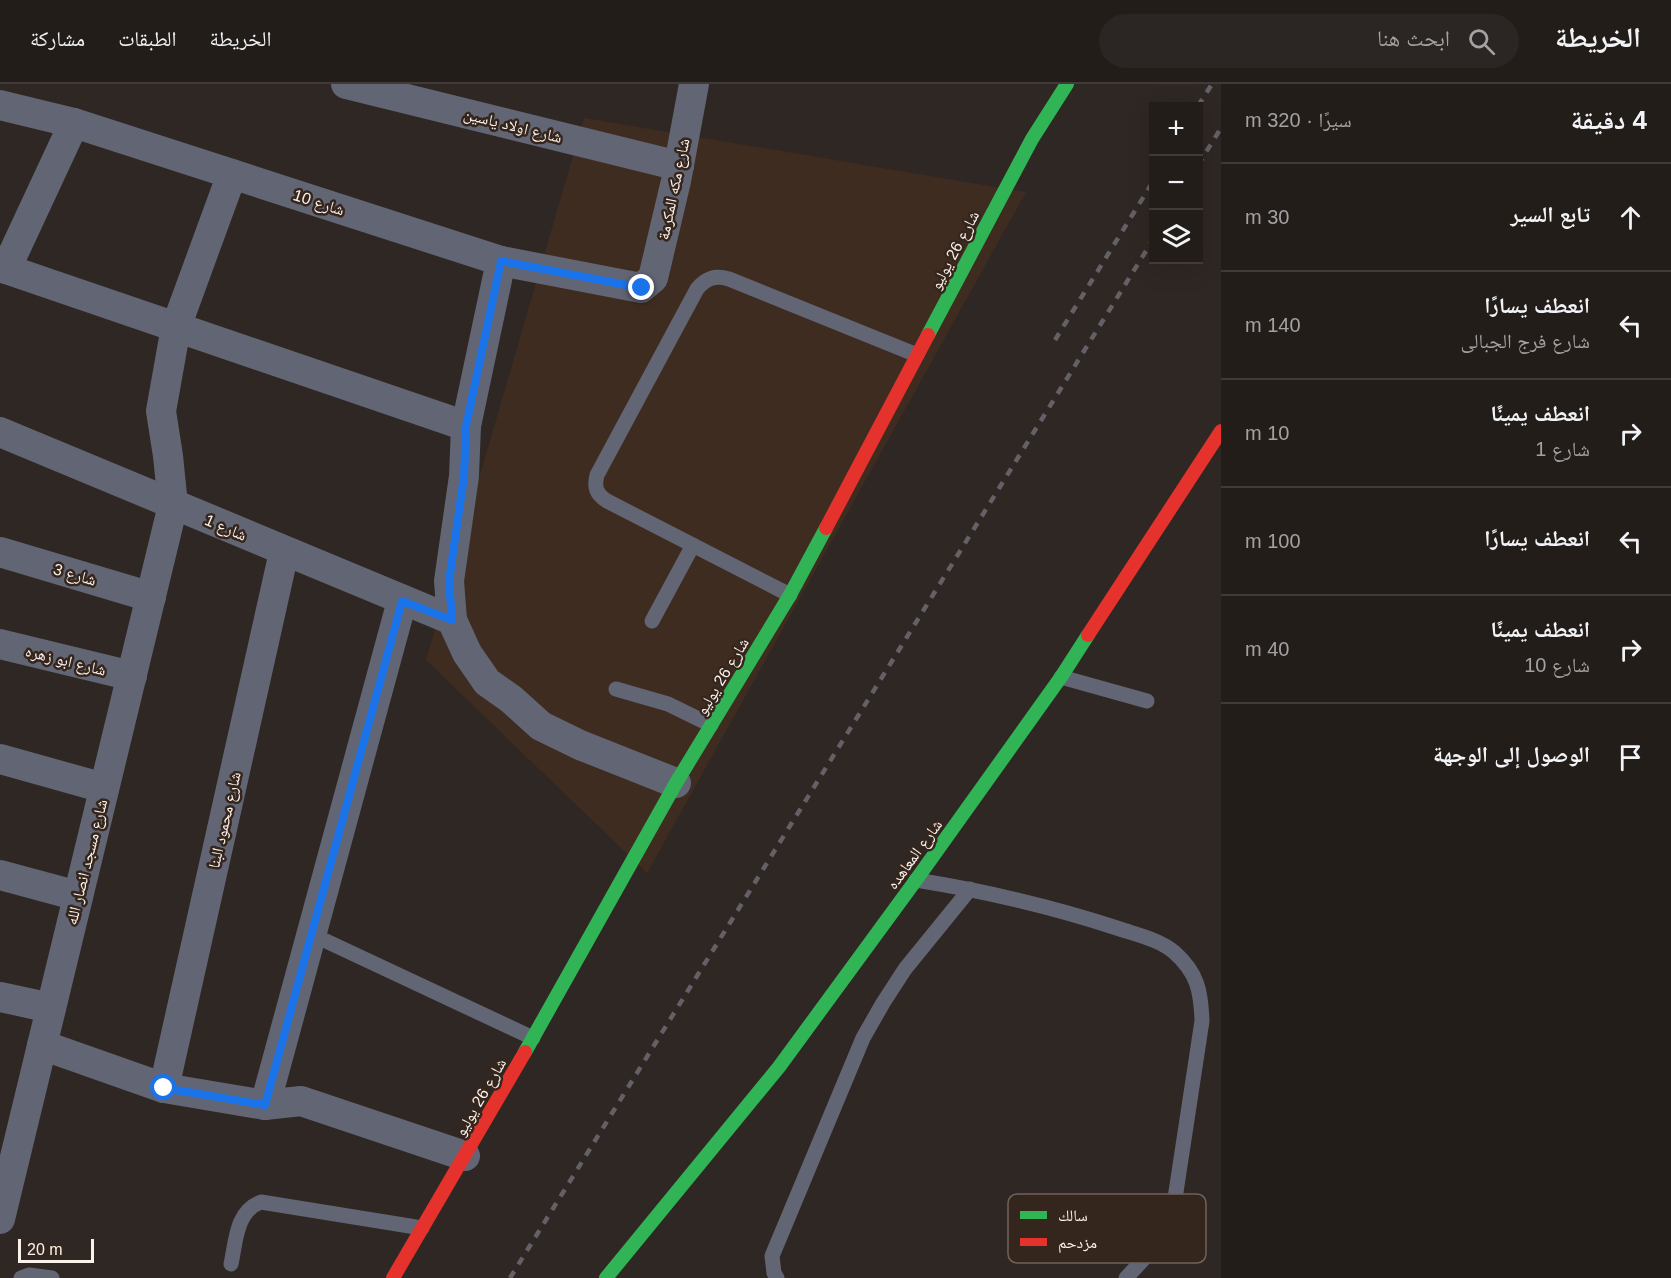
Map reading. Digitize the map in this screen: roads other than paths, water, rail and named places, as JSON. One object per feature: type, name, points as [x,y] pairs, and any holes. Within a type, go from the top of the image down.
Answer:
[{"type":"street","name":"شارع اولاد ياسين","points":[[346,84],[679,166]]},
{"type":"street","name":"شارع مكه المكرمة","points":[[642,288],[652,278],[679,166],[694,84]]},
{"type":"street","name":"شارع 26 يوليو","points":[[393,1278],[534,1038],[676,783],[790,595],[1032,139],[1068,84]]},
{"type":"street","name":"شارع 10","points":[[0,105],[74,123],[501,261],[642,288]]},
{"type":"street","points":[[74,123],[3,268],[466,426]]},
{"type":"street","name":"شارع مسجد انصار الله","points":[[0,1219],[10,1134],[42,1045],[173,505],[161,411],[176,327],[232,174]]},
{"type":"street","points":[[501,261],[466,426],[464,476],[449,581],[452,620],[467,652],[487,682],[511,699],[541,726],[580,745],[676,783]]},
{"type":"street","name":"شارع المعاهده","points":[[606,1278],[779,1067],[916,880],[1061,677],[1221,430]]},
{"type":"street","name":"شارع 1","points":[[0,432],[452,620]]},
{"type":"street","name":"شارع 3","points":[[0,552],[151,597]]},
{"type":"street","name":"شارع محمود البنا","points":[[164,1088],[284,552]]},
{"type":"street","points":[[265,1105],[402,601]]},
{"type":"street","name":"شارع ابو زهره","points":[[0,644],[132,676]]},
{"type":"street","points":[[0,759],[104,788]]},
{"type":"street","points":[[0,875],[78,896]]},
{"type":"street","points":[[0,997],[51,1008]]},
{"type":"street","points":[[42,1045],[164,1088],[265,1105],[301,1101],[465,1156]]},
{"type":"lane","points":[[790,595],[600,497],[596,490],[597,475],[697,289],[702,282],[711,278],[729,279],[917,356]]},
{"type":"lane","points":[[652,621],[693,545]]},
{"type":"lane","points":[[1061,677],[1147,701]]},
{"type":"lane","points":[[616,689],[660,701],[711,725]]},
{"type":"lane","points":[[916,880],[1030,902],[1150,939],[1173,951],[1191,970],[1201,995],[1202,1021],[1176,1194]]},
{"type":"lane","points":[[777,1278],[774,1273],[772,1256],[863,1038],[905,969],[970,889]]},
{"type":"lane","points":[[326,941],[534,1038]]},
{"type":"lane","points":[[231,1264],[244,1213],[251,1205],[261,1202],[422,1228]]},
{"type":"lane","points":[[1126,1278],[1140,1263]]},
{"type":"lane","points":[[21,1278],[29,1275],[52,1278]]},
{"type":"railway","points":[[1201,102],[1212,84]]},
{"type":"railway","points":[[1203,157],[1221,128]]},
{"type":"railway","points":[[1055,340],[1149,188]]},
{"type":"railway","points":[[510,1278],[1149,246]]}]
